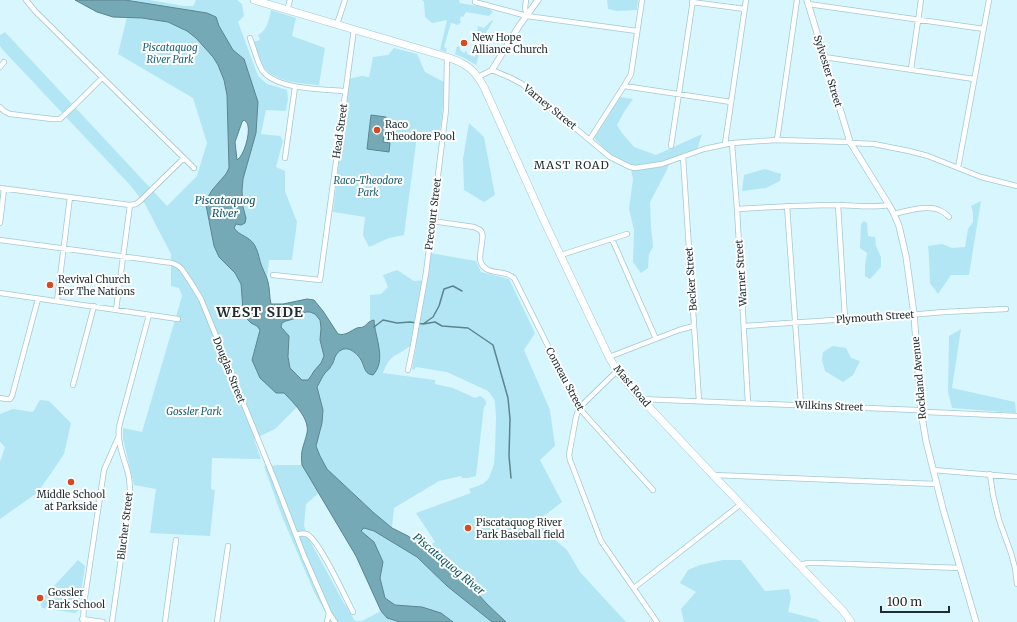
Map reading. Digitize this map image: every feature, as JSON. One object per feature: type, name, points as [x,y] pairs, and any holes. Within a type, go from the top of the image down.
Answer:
[{"type":"main road","points":[[254,0],[448,57],[459,61],[470,68],[478,77]]},
{"type":"main road","name":"Mast Road","points":[[478,77],[609,357],[617,371],[641,399],[851,621]]},
{"type":"street","points":[[26,0],[35,11],[194,168]]},
{"type":"street","points":[[287,10],[290,0]]},
{"type":"street","points":[[337,24],[345,0]]},
{"type":"street","points":[[526,0],[527,16]]},
{"type":"street","points":[[478,77],[492,70],[538,0]]},
{"type":"street","points":[[590,139],[624,86],[632,69],[642,0]]},
{"type":"street","points":[[725,144],[746,0]]},
{"type":"street","points":[[777,140],[798,0]]},
{"type":"street","points":[[911,69],[921,0]]},
{"type":"street","points":[[958,168],[989,0]]},
{"type":"street","points":[[475,1],[527,16],[637,31]]},
{"type":"street","points":[[671,146],[693,1],[745,9]]},
{"type":"street","points":[[808,2],[984,29]]},
{"type":"street","name":"Sylvester Street","points":[[808,2],[850,142]]},
{"type":"street","name":"Head Street","points":[[273,275],[320,280],[354,29]]},
{"type":"street","points":[[250,38],[262,70],[270,78],[295,87],[345,91]]},
{"type":"street","name":"Precourt Street","points":[[408,370],[426,273],[446,110],[448,57]]},
{"type":"street","points":[[824,57],[974,79]]},
{"type":"street","points":[[0,66],[4,62]]},
{"type":"street","name":"Varney Street","points":[[492,70],[522,84],[610,157],[630,167],[635,168],[662,164],[704,149],[732,143],[777,140],[850,142],[874,144],[928,156],[981,177],[1017,186]]},
{"type":"street","points":[[0,107],[10,114],[52,120],[60,119],[102,78]]},
{"type":"street","points":[[624,86],[731,102]]},
{"type":"street","points":[[285,158],[295,87]]},
{"type":"street","name":"Rockland Avenue","points":[[850,142],[889,205],[899,226],[906,256],[914,314],[921,411],[926,441],[936,484],[976,622]]},
{"type":"street","name":"Warner Street","points":[[732,143],[748,403]]},
{"type":"street","name":"Becker Street","points":[[683,157],[700,401]]},
{"type":"street","points":[[0,223],[2,188],[130,205],[136,204],[140,201],[184,158]]},
{"type":"street","points":[[57,301],[70,197]]},
{"type":"street","points":[[116,310],[130,205]]},
{"type":"street","points":[[737,208],[889,205]]},
{"type":"street","points":[[788,206],[801,405]]},
{"type":"street","points":[[838,206],[846,319]]},
{"type":"street","points":[[894,214],[930,208],[941,211],[949,217]]},
{"type":"street","name":"Comeau Street","points":[[432,221],[474,227],[480,230],[482,233],[480,253],[482,265],[488,270],[511,275],[516,282],[578,408],[653,490]]},
{"type":"street","points":[[561,255],[627,234]]},
{"type":"street","points":[[612,239],[656,339]]},
{"type":"street","name":"Douglas Street","points":[[0,240],[172,263],[181,268],[199,295],[304,556],[329,613],[335,622]]},
{"type":"street","points":[[0,293],[178,318]]},
{"type":"street","points":[[0,398],[10,399],[38,299]]},
{"type":"street","points":[[73,385],[94,306]]},
{"type":"street","name":"Plymouth Street","points":[[744,326],[1006,309]]},
{"type":"street","name":"Blucher Street","points":[[112,622],[130,495],[130,484],[118,438],[118,426],[149,315]]},
{"type":"street","points":[[609,357],[694,326]]},
{"type":"street","points":[[617,371],[578,408],[570,450],[570,460],[599,537],[657,622]]},
{"type":"street","name":"Wilkins Street","points":[[641,399],[916,410],[926,412],[1017,416]]},
{"type":"street","points":[[103,622],[83,620],[84,604],[104,470],[118,438]]},
{"type":"street","points":[[933,470],[1017,477]]},
{"type":"street","points":[[990,474],[999,520],[1011,553],[1017,584]]},
{"type":"street","points":[[713,475],[936,484]]},
{"type":"street","points":[[634,588],[740,504]]},
{"type":"street","points":[[296,535],[306,534],[315,542],[353,612]]},
{"type":"street","points":[[165,622],[176,540]]},
{"type":"street","points":[[217,622],[228,546]]},
{"type":"street","points":[[798,565],[821,563],[960,568]]},
{"type":"street","points":[[327,622],[329,613]]},
{"type":"street","points":[[851,621],[858,622]]},
{"type":"green space","points":[[125,0],[150,0],[184,6],[193,6],[196,0],[237,0],[242,4],[244,16],[238,22],[258,76],[267,84],[287,90],[288,99],[286,111],[266,110],[261,134],[280,136],[283,141],[276,167],[285,171],[285,191],[297,222],[292,260],[269,260],[267,278],[261,266],[259,256],[247,238],[236,232],[234,228],[236,224],[241,225],[246,218],[243,207],[243,179],[256,133],[244,59],[233,50],[219,26],[216,17]]},
{"type":"green space","points":[[422,0],[459,0],[460,3],[488,8],[493,12],[489,16],[466,12],[463,17],[461,16],[461,22],[458,25],[451,23],[444,47],[447,49],[446,52],[440,50],[447,20],[432,23],[425,17],[424,2]]},
{"type":"green space","points":[[607,0],[638,0],[637,10],[617,11],[608,9]]},
{"type":"green space","points":[[271,10],[296,18],[292,36],[325,48],[319,85],[296,83],[281,79],[274,76],[263,66],[253,42],[260,40],[258,35],[266,28]]},
{"type":"green space","points":[[127,17],[168,22],[187,31],[196,38],[218,65],[224,80],[227,95],[229,168],[226,174],[211,190],[206,205],[214,246],[219,257],[235,273],[241,284],[243,309],[251,323],[257,326],[260,330],[252,360],[297,407],[275,429],[254,439],[261,459],[212,458],[211,489],[215,490],[210,536],[150,533],[156,489],[134,485],[123,439],[123,428],[142,432],[182,296],[179,288],[171,286],[171,254],[145,204],[130,185],[0,46],[0,35],[5,32],[167,206],[197,176],[207,143],[193,98],[118,54]]},
{"type":"green space","points":[[492,20],[493,21],[485,34],[476,65],[455,54],[457,46],[460,47],[462,52],[465,53],[465,51],[467,54],[475,57],[477,50],[475,49],[479,33],[477,32],[478,26],[484,28]]},
{"type":"green space","name":"Raco-Theodore Park","points":[[394,48],[417,54],[425,72],[444,82],[441,124],[439,138],[417,136],[404,235],[389,238],[369,247],[363,235],[365,217],[333,212],[349,79],[362,76],[369,77],[373,57],[388,55]]},
{"type":"green space","points":[[620,97],[633,99],[617,125],[634,147],[656,155],[702,134],[697,149],[679,155],[672,161],[650,202],[653,247],[649,254],[648,268],[641,273],[633,262],[634,230],[629,209],[633,179],[630,164],[609,153],[594,138]]},
{"type":"green space","points":[[469,123],[484,137],[495,195],[484,202],[464,190],[463,159]]},
{"type":"green space","points":[[765,169],[781,174],[780,181],[766,188],[742,191],[744,175]]},
{"type":"green space","points":[[981,201],[969,275],[951,275],[938,294],[930,283],[928,246],[942,244],[952,248],[965,247],[968,229],[973,222],[973,212],[971,206]]},
{"type":"green space","points":[[864,221],[867,223],[868,236],[875,237],[876,246],[881,257],[881,267],[870,279],[865,276],[867,253],[860,248],[861,224]]},
{"type":"green space","points":[[430,253],[476,261],[481,272],[509,279],[535,333],[524,350],[550,410],[555,446],[540,460],[562,502],[540,519],[554,539],[567,550],[580,572],[626,622],[506,622],[470,585],[443,561],[425,548],[435,542],[416,513],[471,493],[469,489],[483,484],[489,478],[494,464],[496,417],[495,402],[488,391],[447,372],[416,367],[414,370],[412,369],[416,347],[408,347],[394,356],[388,362],[383,373],[435,380],[435,384],[453,388],[475,398],[480,396],[484,399],[486,405],[484,406],[476,476],[462,478],[461,476],[439,481],[394,508],[392,528],[327,469],[320,456],[316,445],[322,423],[323,410],[317,387],[325,373],[332,365],[336,355],[345,348],[354,352],[361,361],[365,371],[377,337],[374,320],[370,320],[370,295],[381,294],[388,287],[383,275],[397,270],[414,281],[427,280]]},
{"type":"green space","points":[[306,312],[315,314],[320,320],[320,340],[324,356],[321,363],[308,380],[302,380],[290,368],[288,357],[289,340],[287,334],[281,327],[282,323],[287,320]]},
{"type":"green space","points":[[961,329],[952,388],[1015,402],[1016,413],[952,408],[948,392],[949,336]]},
{"type":"green space","points":[[833,346],[846,348],[851,358],[860,361],[853,375],[843,382],[825,371],[822,360],[823,352]]},
{"type":"green space","points":[[40,400],[49,401],[71,423],[64,454],[37,493],[0,519],[0,462],[5,447],[0,442],[0,414],[13,409],[33,412]]},
{"type":"green space","points":[[302,465],[319,493],[306,504],[304,526],[310,541],[355,621],[362,621],[381,611],[387,618],[400,622],[331,622],[315,594],[281,514],[264,466]]},
{"type":"green space","points":[[364,528],[374,531],[417,557],[447,586],[492,622],[453,622],[422,607],[395,605],[385,598],[380,578],[383,561],[361,530]]},
{"type":"green space","points":[[78,560],[85,566],[78,611],[75,613],[42,608],[42,599]]},
{"type":"green space","points":[[723,560],[741,560],[765,591],[789,589],[791,598],[788,612],[816,619],[821,622],[684,622],[681,609],[696,592],[680,583],[688,570],[700,565]]},
{"type":"water","name":"Piscataquog River","points":[[75,0],[125,0],[207,13],[216,17],[219,26],[233,50],[244,59],[258,102],[256,133],[243,179],[243,207],[246,218],[245,223],[241,225],[236,224],[234,228],[250,240],[256,249],[268,280],[271,304],[283,304],[307,299],[314,300],[338,334],[346,334],[363,327],[370,321],[374,320],[380,356],[377,369],[373,375],[367,372],[360,358],[354,352],[343,349],[336,355],[332,365],[317,387],[323,410],[322,423],[316,446],[320,456],[327,469],[374,513],[392,528],[408,536],[443,561],[470,585],[506,622],[492,622],[447,586],[417,557],[374,531],[364,528],[361,531],[374,542],[383,562],[380,578],[385,598],[395,605],[422,607],[441,613],[453,622],[400,622],[387,618],[381,611],[356,556],[302,465],[302,452],[307,433],[304,417],[284,393],[276,393],[260,378],[252,360],[260,330],[246,318],[243,309],[241,284],[235,273],[219,257],[214,246],[206,205],[212,190],[226,174],[229,168],[227,95],[224,80],[218,65],[196,38],[187,31],[168,22],[142,18],[113,17],[97,12]],"holes":[[[244,120],[248,126],[247,139],[244,150],[240,158],[237,160],[235,142]],[[306,312],[315,314],[320,320],[320,340],[324,356],[321,363],[308,380],[302,380],[290,368],[288,357],[289,336],[281,327],[282,323],[296,318]]]},
{"type":"water","name":"Raco Theodore Pool","points":[[371,115],[386,117],[383,142],[390,143],[389,152],[367,149]]},
{"type":"waterway","points":[[423,324],[433,317],[439,306],[444,289],[453,286],[462,291]]},
{"type":"waterway","points":[[374,327],[383,320],[397,323],[410,322],[423,324],[435,322],[442,326],[468,328],[493,345],[508,398],[510,419],[509,456],[511,478]]},
{"type":"place","name":"New Hope Alliance Church","points":[[464,43]]},
{"type":"place","name":"Raco Theodore Pool","points":[[377,130]]},
{"type":"place","name":"Revival Church For The Nations","points":[[50,285]]},
{"type":"place","name":"Middle School at Parkside","points":[[71,482]]},
{"type":"place","name":"Piscataquog River Park Baseball field","points":[[468,528]]},
{"type":"place","name":"Gossler Park School","points":[[40,598]]},
{"type":"district","name":"MAST ROAD","points":[[572,165]]},
{"type":"district","name":"WEST SIDE","points":[[260,312]]},
{"type":"park label","name":"Piscataquog River Park","points":[[170,52]]},
{"type":"park label","name":"Gossler Park","points":[[194,411]]}]
